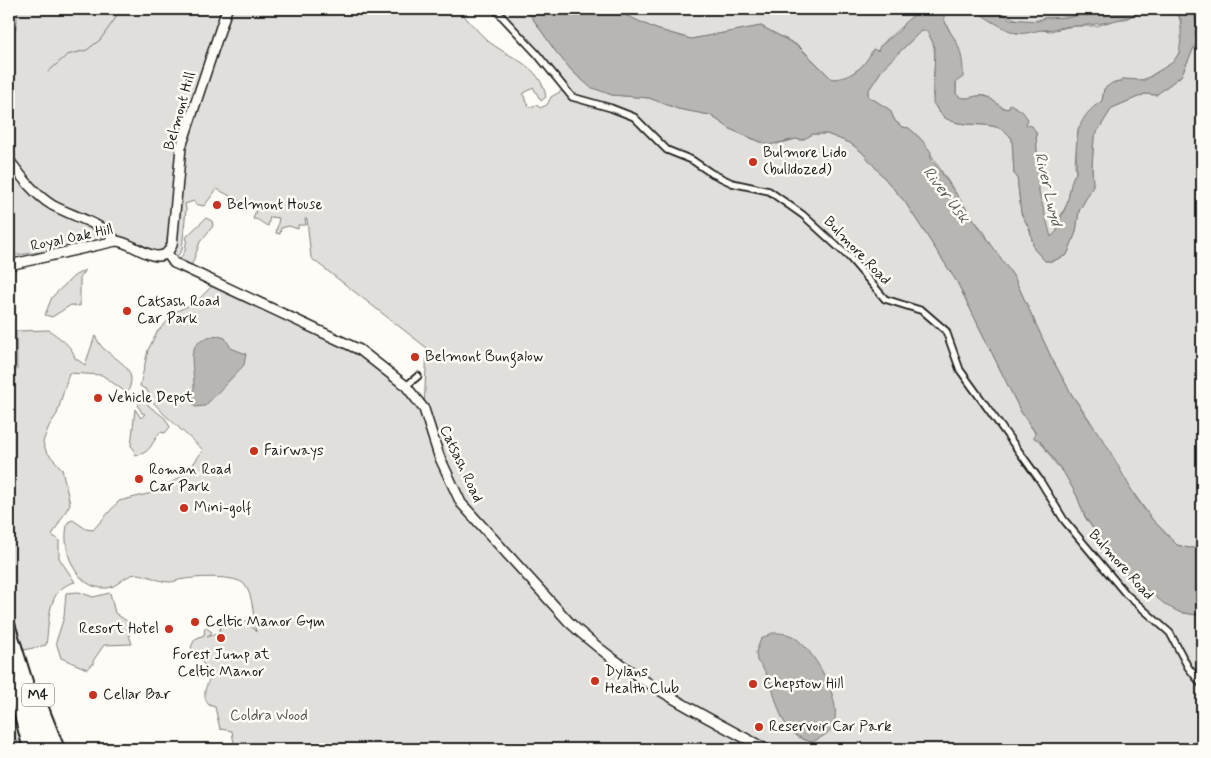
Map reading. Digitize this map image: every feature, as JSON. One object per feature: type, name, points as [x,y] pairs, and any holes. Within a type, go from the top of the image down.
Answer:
[{"type":"highway","name":"M4","points":[[9,624],[48,749]]},
{"type":"highway","name":"M4","points":[[15,642],[59,749]]},
{"type":"highway","name":"M4","points":[[9,656],[12,677],[31,749]]},
{"type":"highway","name":"M4","points":[[12,677],[39,749]]},
{"type":"street","name":"Belmont Hill","points":[[167,253],[172,245],[181,147],[227,9]]},
{"type":"street","name":"Bulmore Road","points":[[495,9],[537,54],[572,97],[611,108],[634,117],[667,150],[692,160],[711,173],[732,182],[769,191],[803,215],[850,258],[885,299],[923,312],[946,331],[960,370],[1039,479],[1064,520],[1126,594],[1170,632],[1188,667],[1202,685]]},
{"type":"street","points":[[9,160],[38,194],[51,204],[100,228],[116,241]]},
{"type":"street","name":"Royal Oak Hill","points":[[9,265],[116,241],[127,242],[158,256],[167,253]]},
{"type":"street","name":"Catsash Road","points":[[167,253],[174,263],[360,350],[406,386],[424,409],[439,456],[461,503],[569,622],[586,638],[671,698],[766,749]]},
{"type":"street","points":[[406,386],[418,376]]},
{"type":"green space","name":"Coldra Wood","points":[[18,9],[458,9],[487,40],[522,63],[537,76],[543,86],[546,97],[541,101],[533,87],[523,94],[529,107],[537,105],[540,108],[547,105],[551,97],[565,89],[497,13],[506,9],[526,9],[556,52],[573,72],[591,87],[612,95],[649,98],[678,109],[710,115],[732,130],[759,142],[778,144],[796,139],[802,140],[813,134],[827,134],[850,143],[862,152],[905,202],[957,282],[1021,412],[1055,463],[1064,473],[1077,496],[1085,517],[1111,556],[1136,582],[1179,612],[1202,616],[1202,749],[229,749],[234,744],[232,731],[220,729],[215,707],[209,705],[205,698],[207,683],[211,676],[204,671],[205,666],[191,647],[195,639],[204,635],[205,627],[212,632],[207,637],[218,633],[222,625],[232,620],[248,621],[256,632],[250,594],[244,584],[233,579],[216,577],[166,582],[136,574],[110,587],[95,587],[78,575],[68,554],[66,532],[68,522],[73,520],[86,529],[93,530],[119,501],[152,493],[179,478],[189,470],[203,450],[164,414],[152,401],[147,390],[140,386],[148,350],[157,332],[177,311],[195,303],[213,285],[360,350],[396,377],[424,408],[427,348],[311,258],[307,219],[305,219],[306,225],[298,225],[298,229],[289,226],[281,228],[280,234],[276,233],[279,218],[270,217],[268,226],[253,219],[256,210],[217,189],[204,206],[195,204],[194,201],[185,204],[182,250],[176,258],[173,253],[186,129],[169,243],[165,251],[154,253],[121,239],[40,193],[9,154],[9,36],[16,28]]},
{"type":"green space","points":[[612,9],[922,9],[887,39],[878,51],[860,68],[844,79],[832,79],[799,46],[761,26],[691,39],[656,29]]},
{"type":"green space","points":[[930,9],[974,9],[1016,33],[1041,30],[1050,31],[1073,26],[1097,26],[1118,19],[1126,19],[1136,13],[1151,9],[1176,9],[1182,36],[1178,56],[1174,61],[1146,78],[1134,81],[1125,79],[1104,89],[1102,101],[1078,128],[1076,173],[1073,177],[1067,204],[1058,221],[1057,231],[1053,237],[1049,235],[1039,192],[1036,132],[1026,125],[1010,105],[1008,109],[1001,107],[984,96],[962,98],[956,94],[957,43],[940,16],[930,13]]},
{"type":"green space","points":[[997,9],[1110,9],[1070,17],[1025,21],[1007,16]]},
{"type":"green space","points":[[1193,9],[1202,9],[1202,412],[1198,423],[1199,429],[1202,429],[1202,548],[1189,548],[1177,545],[1152,519],[1123,478],[1089,419],[1072,395],[1052,359],[1014,277],[990,244],[985,233],[969,214],[921,139],[909,128],[902,127],[895,121],[890,110],[868,96],[868,91],[884,67],[921,31],[927,31],[935,53],[933,98],[936,108],[951,121],[998,128],[1006,132],[1012,139],[1014,174],[1017,177],[1021,213],[1030,230],[1034,249],[1045,261],[1053,261],[1067,255],[1076,232],[1079,211],[1093,186],[1094,137],[1112,108],[1145,94],[1156,95],[1181,76],[1197,41],[1195,33],[1197,26]]},
{"type":"green space","points":[[9,165],[36,200],[95,231],[104,239],[58,250],[9,256]]},
{"type":"green space","points":[[206,218],[212,221],[213,226],[200,242],[191,267],[178,262],[185,251],[187,236]]},
{"type":"green space","points":[[85,270],[80,277],[80,306],[71,305],[52,317],[45,315],[52,297],[74,276]]},
{"type":"green space","points":[[49,330],[65,342],[75,358],[85,365],[95,336],[103,348],[126,367],[131,378],[127,393],[102,375],[69,373],[57,414],[49,426],[43,442],[46,451],[62,469],[70,504],[52,535],[59,540],[59,558],[75,582],[59,591],[54,598],[49,616],[46,645],[24,650],[9,604],[9,369],[17,370],[16,331]]},
{"type":"green space","points":[[143,395],[149,406],[165,418],[170,427],[165,433],[160,432],[144,453],[135,455],[134,449],[131,446],[135,409],[141,418],[145,414],[142,413],[138,406]]},
{"type":"green space","points":[[79,592],[93,597],[110,593],[115,613],[134,626],[134,630],[129,635],[132,644],[104,645],[93,661],[93,664],[87,669],[61,658],[56,642],[64,617],[66,593]]},
{"type":"green space","points":[[9,689],[23,749],[19,749],[17,740],[9,735]]},
{"type":"water","name":"River Usk","points":[[526,9],[612,9],[656,29],[691,39],[761,26],[798,46],[832,79],[852,74],[862,66],[873,49],[878,51],[880,46],[900,30],[904,23],[921,9],[930,9],[930,13],[936,13],[938,9],[944,13],[946,24],[958,45],[962,59],[963,77],[956,82],[956,94],[962,98],[984,96],[1001,107],[1008,109],[1010,104],[1022,111],[1028,119],[1026,125],[1032,126],[1036,132],[1039,192],[1051,237],[1057,231],[1067,203],[1072,179],[1076,173],[1078,132],[1085,116],[1102,101],[1104,89],[1112,83],[1121,82],[1122,79],[1145,80],[1173,62],[1179,53],[1181,39],[1181,20],[1176,9],[1193,9],[1197,26],[1195,33],[1197,41],[1181,76],[1156,95],[1145,94],[1112,108],[1094,137],[1093,186],[1079,211],[1076,232],[1067,255],[1053,261],[1045,261],[1034,249],[1030,230],[1021,213],[1017,177],[1014,174],[1012,139],[999,128],[963,124],[945,118],[933,103],[935,47],[927,31],[921,31],[884,67],[868,91],[868,96],[890,110],[895,121],[902,127],[909,128],[931,152],[931,158],[1014,277],[1052,359],[1072,395],[1107,446],[1136,498],[1152,519],[1177,545],[1189,548],[1202,548],[1202,616],[1179,612],[1167,606],[1122,570],[1085,517],[1077,496],[1064,473],[1040,441],[1034,438],[1035,432],[1021,412],[957,282],[905,202],[862,152],[850,143],[827,134],[813,134],[802,140],[796,139],[769,145],[732,130],[710,115],[678,109],[649,98],[612,95],[590,87],[573,72],[556,52]]},
{"type":"water","points":[[974,9],[997,9],[1010,19],[1038,21],[1044,18],[1070,17],[1110,9],[1151,9],[1123,19],[1104,23],[1020,33],[1001,27]]},
{"type":"water","points":[[219,336],[225,338],[231,348],[246,354],[244,365],[205,406],[195,407],[193,400],[192,361],[195,347],[199,342],[207,338]]},
{"type":"water","points":[[772,633],[783,633],[792,636],[805,647],[821,669],[832,695],[835,719],[831,729],[825,735],[812,742],[799,737],[789,729],[778,708],[765,671],[757,661],[756,652],[761,639]]},
{"type":"waterway","points":[[48,72],[67,55],[87,50],[100,40],[115,19],[119,9]]},
{"type":"place","name":"Bulmore Lido (bulldozed)","points":[[753,162]]},
{"type":"place","name":"Belmont House","points":[[217,205]]},
{"type":"place","name":"Catsash Road Car Park","points":[[127,311]]},
{"type":"place","name":"Belmont Bungalow","points":[[415,357]]},
{"type":"place","name":"Vehicle Depot","points":[[98,398]]},
{"type":"place","name":"Fairways","points":[[254,451]]},
{"type":"place","name":"Roman Road Car Park","points":[[139,479]]},
{"type":"place","name":"Mini-golf","points":[[184,508]]},
{"type":"place","name":"Celtic Manor Gym","points":[[195,622]]},
{"type":"place","name":"Resort Hotel","points":[[169,629]]},
{"type":"place","name":"Forest Jump at Celtic Manor","points":[[221,638]]},
{"type":"place","name":"Dylans Health Club","points":[[595,681]]},
{"type":"place","name":"Chepstow Hill","points":[[753,684]]},
{"type":"place","name":"Cellar Bar","points":[[93,695]]},
{"type":"place","name":"Reservoir Car Park","points":[[759,727]]},
{"type":"water label","name":"River Lwyd","points":[[1048,189]]}]
